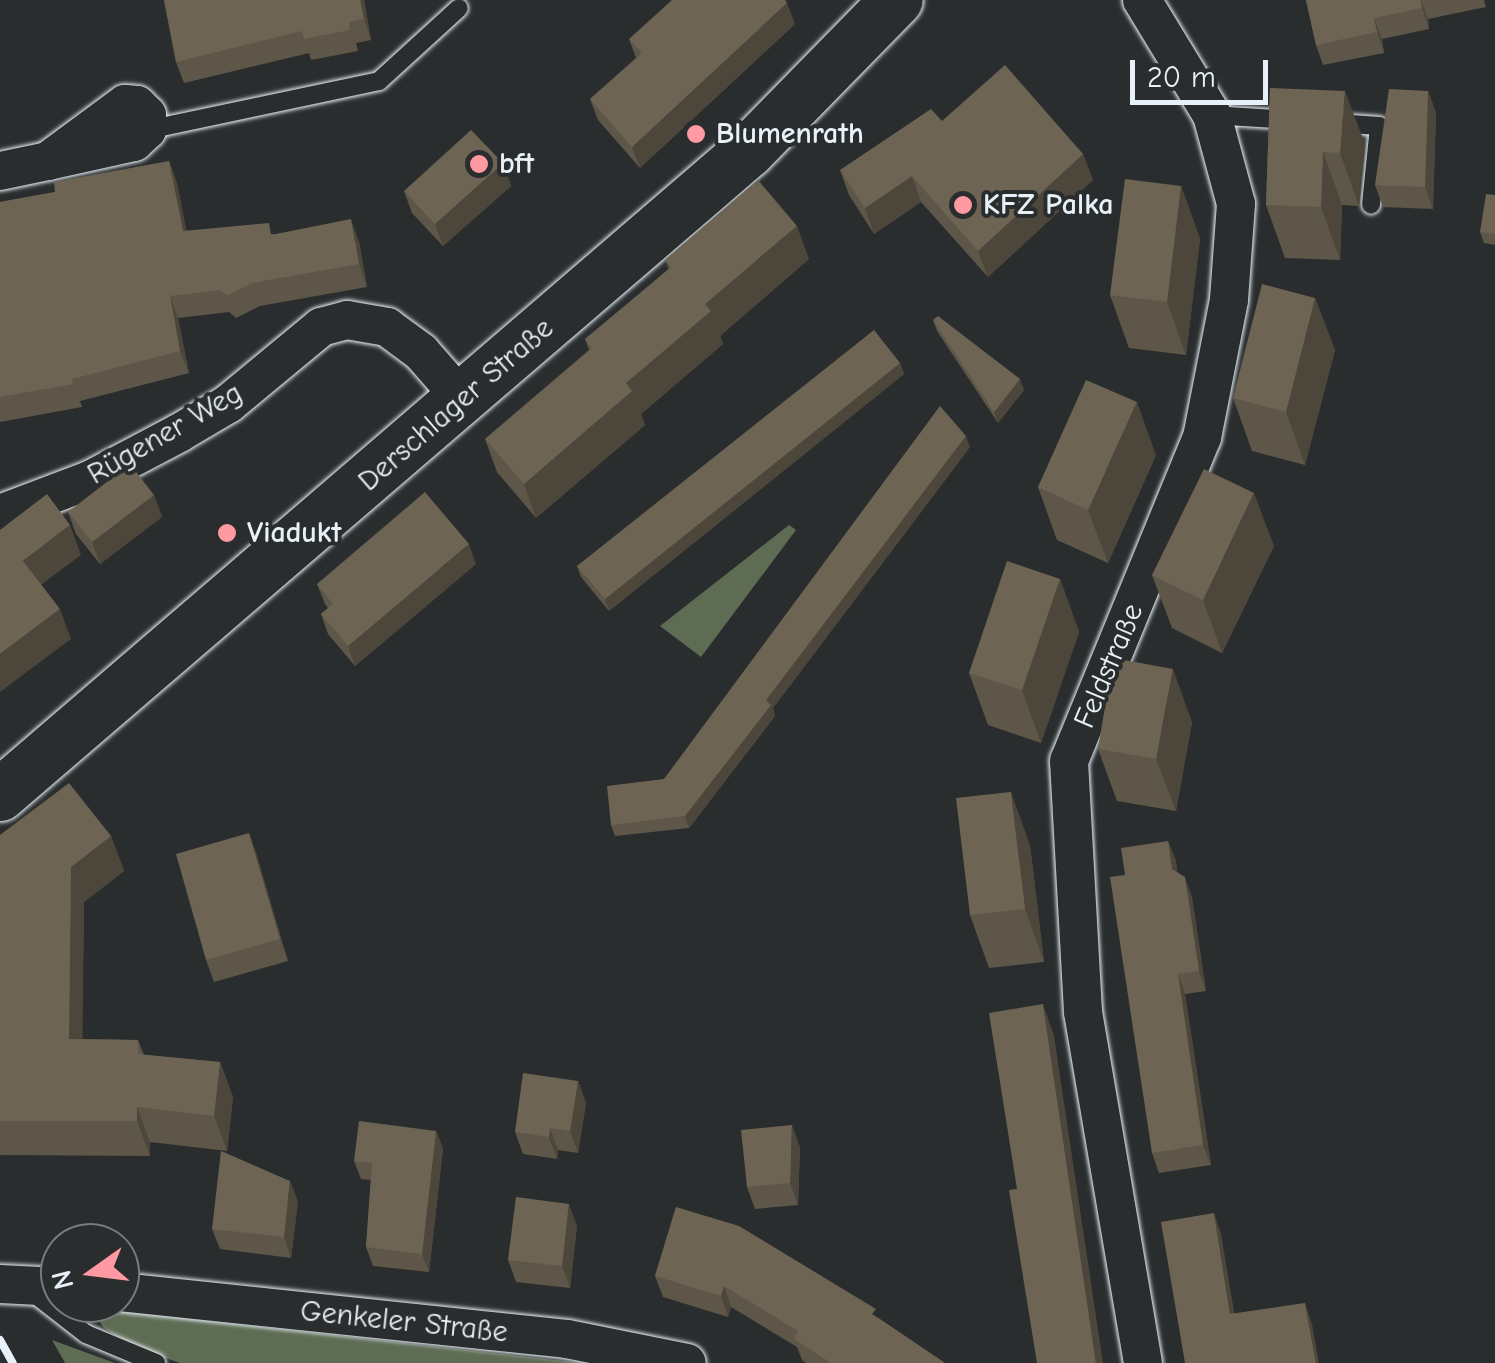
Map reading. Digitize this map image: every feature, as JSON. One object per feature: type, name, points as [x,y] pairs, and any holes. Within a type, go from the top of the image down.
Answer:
[{"type":"main road","name":"Derschlager Straße","points":[[0,795],[749,151],[898,0]]},
{"type":"street","name":"Feldstraße","points":[[1142,0],[1212,115],[1236,204],[1229,300],[1202,438],[1069,762],[1083,1012],[1143,1363]]},
{"type":"street","points":[[0,170],[134,142],[147,130]]},
{"type":"street","name":"Rügener Weg","points":[[0,514],[90,480],[179,433],[228,404],[321,327],[347,320],[388,327],[421,352],[463,400]]},
{"type":"street","name":"Genkeler Straße","points":[[140,1294],[567,1339],[687,1363]]},
{"type":"lane","points":[[147,130],[379,81],[459,8]]},
{"type":"lane","points":[[1212,115],[1379,126],[1371,204]]},
{"type":"lane","points":[[28,1285],[86,1334],[156,1363]]},
{"type":"green space","points":[[789,525],[796,530],[701,657],[660,626]]},
{"type":"green space","points":[[140,1314],[581,1363],[180,1363],[131,1346],[100,1323],[140,1323]]},
{"type":"green space","points":[[52,1340],[115,1363],[65,1363]]},
{"type":"building","points":[[164,0],[360,0],[364,19],[349,22],[350,30],[304,39],[302,31],[176,62]]},
{"type":"building","points":[[672,0],[787,3],[632,147],[590,99],[642,53],[629,39]]},
{"type":"building","points":[[1306,0],[1420,0],[1422,8],[1374,18],[1377,32],[1316,45]]},
{"type":"building","points":[[1005,65],[1083,154],[978,251],[912,176],[865,208],[840,170],[931,109],[942,121]]},
{"type":"building","points":[[1270,88],[1345,91],[1340,153],[1323,152],[1321,207],[1266,205]]},
{"type":"building","points":[[1389,89],[1428,91],[1425,187],[1375,185]]},
{"type":"building","points":[[471,130],[503,163],[435,224],[404,191]]},
{"type":"building","points":[[169,161],[183,231],[269,223],[271,235],[351,219],[359,264],[252,283],[228,295],[220,290],[170,296],[180,351],[72,379],[73,384],[0,397],[0,202],[55,192],[54,182]]},
{"type":"building","points":[[1125,179],[1181,186],[1167,302],[1110,295]]},
{"type":"building","points":[[758,180],[797,226],[705,304],[711,311],[626,383],[632,391],[524,484],[485,439],[592,348],[585,339],[671,267],[665,260]]},
{"type":"building","points":[[1486,194],[1495,195],[1495,234],[1480,232]]},
{"type":"building","points":[[1262,284],[1315,298],[1286,412],[1233,398]]},
{"type":"building","points":[[938,316],[1020,379],[994,412],[933,320]]},
{"type":"building","points":[[874,330],[900,363],[605,599],[577,566]]},
{"type":"building","points":[[1086,380],[1137,402],[1088,510],[1038,487]]},
{"type":"building","points":[[940,406],[966,436],[766,700],[771,705],[685,816],[611,825],[607,786],[664,779]]},
{"type":"building","points":[[130,464],[154,495],[92,542],[68,512]]},
{"type":"building","points":[[1204,469],[1254,493],[1203,600],[1152,575]]},
{"type":"building","points":[[425,492],[469,544],[348,646],[321,614],[333,604],[317,584]]},
{"type":"building","points":[[47,494],[70,525],[23,561],[60,609],[0,654],[0,530]]},
{"type":"building","points":[[1007,561],[1060,579],[1022,690],[969,673]]},
{"type":"building","points":[[1113,658],[1173,669],[1156,759],[1098,749]]},
{"type":"building","points":[[69,783],[111,836],[71,867],[69,1039],[138,1040],[138,1054],[220,1062],[214,1116],[137,1107],[137,1121],[0,1121],[0,835]]},
{"type":"building","points":[[1011,792],[1025,909],[970,915],[956,798]]},
{"type":"building","points":[[249,833],[280,939],[206,960],[176,854]]},
{"type":"building","points":[[1168,841],[1172,869],[1185,877],[1199,971],[1178,974],[1203,1145],[1152,1153],[1110,877],[1125,875],[1121,848]]},
{"type":"building","points":[[1043,1004],[1096,1363],[1037,1363],[1009,1190],[1017,1189],[989,1013]]},
{"type":"building","points":[[523,1073],[578,1081],[570,1131],[550,1128],[549,1137],[515,1132]]},
{"type":"building","points":[[359,1121],[436,1131],[422,1254],[366,1247],[372,1163],[354,1161]]},
{"type":"building","points":[[792,1125],[790,1183],[747,1187],[741,1130]]},
{"type":"building","points":[[221,1151],[290,1181],[284,1237],[212,1229]]},
{"type":"building","points":[[516,1197],[569,1204],[562,1266],[508,1260]]},
{"type":"building","points":[[676,1207],[739,1226],[876,1309],[872,1314],[945,1363],[831,1363],[794,1339],[798,1331],[724,1286],[721,1296],[655,1276]]},
{"type":"building","points":[[1214,1213],[1230,1314],[1305,1303],[1316,1363],[1185,1363],[1161,1222]]},
{"type":"railway","points":[[0,1340],[13,1363]]},
{"type":"place","name":"Blumenrath","points":[[696,134]]},
{"type":"place","name":"bft","points":[[479,164]]},
{"type":"place","name":"KFZ Palka","points":[[963,205]]},
{"type":"place","name":"Viadukt","points":[[227,533]]}]
